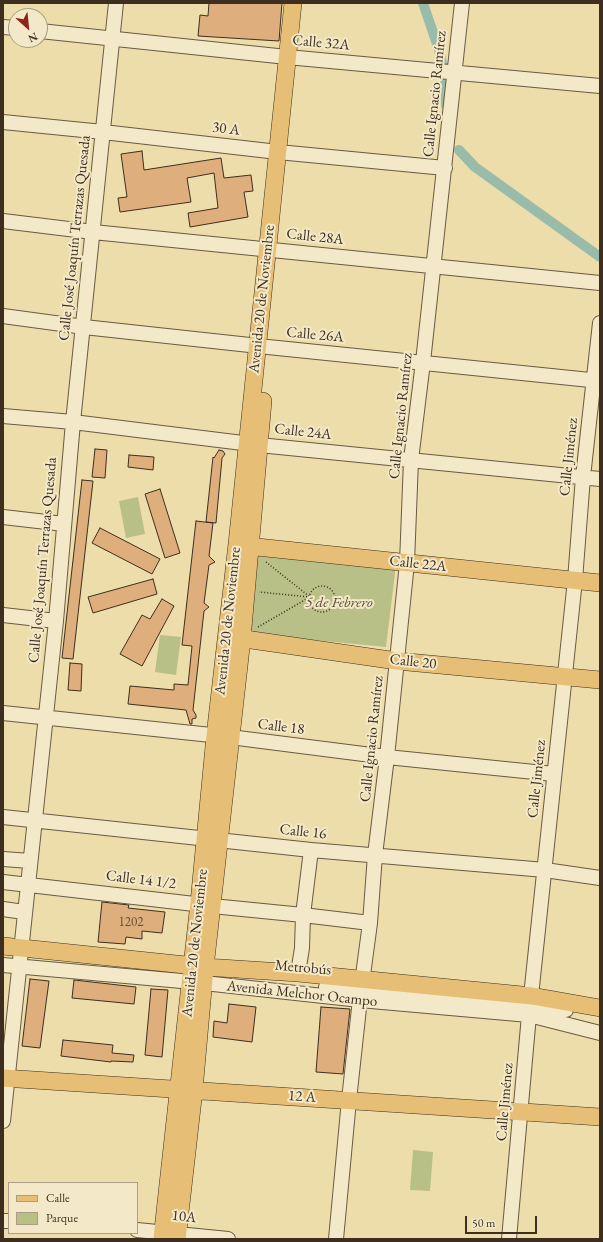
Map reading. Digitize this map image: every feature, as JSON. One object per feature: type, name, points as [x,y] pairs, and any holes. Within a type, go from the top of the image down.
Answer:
[{"type":"main road","name":"Avenida 20 de Noviembre","points":[[170,1236],[206,905],[222,736],[241,635],[243,545],[262,346],[274,250],[293,57],[293,3]]},
{"type":"main road","name":"Avenida 20 de Noviembre","points":[[293,57],[305,3]]},
{"type":"main road","name":"Calle 22A","points":[[243,545],[600,583]]},
{"type":"main road","name":"Calle 20","points":[[241,635],[398,661],[600,680]]},
{"type":"main road","name":"Avenida Melchor Ocampo","points":[[3,946],[20,957],[198,975],[298,973],[361,990],[531,1005],[600,1008]]},
{"type":"main road","name":"12 A","points":[[5,1078],[600,1117]]},
{"type":"street","name":"Calle José Joaquín Terrazas Quesada","points":[[3,1121],[5,1078],[20,957],[56,621],[73,422],[84,327],[116,3]]},
{"type":"street","name":"Calle Ignacio Ramírez","points":[[336,1239],[349,1100],[370,923],[375,855],[398,661],[407,563],[411,460],[434,266],[462,3]]},
{"type":"street","name":"Calle 32A","points":[[48,32],[600,86]]},
{"type":"street","name":"30 A","points":[[3,122],[444,168]]},
{"type":"street","name":"Calle 28A","points":[[3,221],[93,232],[600,282]]},
{"type":"street","name":"Calle 26A","points":[[3,316],[84,327],[597,381]]},
{"type":"street","name":"Calle Jiménez","points":[[509,1239],[554,774],[575,580],[583,477],[597,381],[600,324]]},
{"type":"street","name":"Calle 24A","points":[[3,416],[73,422],[253,444],[583,477],[600,480]]},
{"type":"street","points":[[3,517],[64,524]]},
{"type":"street","points":[[3,615],[56,621]]},
{"type":"street","name":"Calle 18","points":[[3,713],[222,736],[387,757],[554,774]]},
{"type":"street","name":"Calle 16","points":[[3,817],[311,850],[545,870],[600,878]]},
{"type":"street","points":[[298,973],[302,948],[303,915],[311,850]]},
{"type":"street","points":[[3,859],[30,861]]},
{"type":"street","name":"Calle 14 1/2","points":[[3,882],[370,923]]},
{"type":"street","points":[[3,909],[24,912]]},
{"type":"street","points":[[3,956],[20,957]]},
{"type":"street","name":"Avenida Melchor Ocampo","points":[[3,965],[20,957]]},
{"type":"street","name":"Avenida Melchor Ocampo","points":[[198,975],[361,990]]},
{"type":"street","points":[[531,1005],[600,1014]]},
{"type":"street","name":"Avenida Melchor Ocampo","points":[[531,1005],[600,1033]]},
{"type":"street","name":"10A","points":[[138,1230],[170,1236],[227,1239]]},
{"type":"path","points":[[241,635],[310,597],[314,590],[322,587],[330,589],[333,592],[335,601],[334,605],[328,611],[320,612],[313,608],[310,597],[263,559]]},
{"type":"path","points":[[259,592],[310,597]]},
{"type":"green space","points":[[138,497],[145,534],[126,538],[119,501]]},
{"type":"green space","name":"5 de Febrero","points":[[257,554],[395,570],[386,647],[251,634]]},
{"type":"green space","points":[[160,635],[181,637],[176,675],[155,672]]},
{"type":"green space","points":[[413,1150],[433,1152],[430,1191],[410,1190]]},
{"type":"building","points":[[209,3],[282,3],[279,41],[198,36],[200,15],[208,16]]},
{"type":"building","points":[[142,151],[144,170],[221,158],[224,178],[251,175],[253,191],[244,192],[248,217],[190,227],[188,213],[218,208],[214,173],[187,178],[191,202],[120,212],[118,198],[127,197],[121,154]]},
{"type":"building","points":[[95,449],[107,450],[105,478],[92,477]]},
{"type":"building","points":[[219,450],[223,451],[225,454],[222,458],[216,523],[206,522],[213,457],[214,458]]},
{"type":"building","points":[[129,455],[154,457],[153,470],[128,467]]},
{"type":"building","points":[[82,480],[93,481],[73,659],[62,658]]},
{"type":"building","points":[[160,489],[180,553],[165,558],[145,494]]},
{"type":"building","points":[[196,521],[213,523],[209,556],[215,562],[209,565],[204,603],[209,607],[204,611],[193,710],[196,718],[192,719],[192,724],[190,724],[186,710],[128,704],[130,686],[174,690],[174,684],[188,685],[192,646],[182,645]]},
{"type":"building","points":[[100,528],[160,559],[152,574],[92,543]]},
{"type":"building","points":[[153,579],[157,594],[93,613],[88,597]]},
{"type":"building","points":[[162,599],[174,606],[142,666],[120,654],[142,615],[150,619]]},
{"type":"building","points":[[70,663],[82,664],[81,691],[68,690]]},
{"type":"building","points":[[102,902],[129,905],[128,908],[165,912],[162,933],[142,931],[142,939],[126,937],[125,944],[98,942]]},
{"type":"building","points":[[30,979],[49,981],[40,1048],[22,1046]]},
{"type":"building","points":[[74,980],[136,987],[134,1004],[72,998]]},
{"type":"building","points":[[151,989],[168,990],[162,1057],[145,1055]]},
{"type":"building","points":[[229,1004],[256,1007],[252,1042],[213,1037],[214,1021],[227,1023]]},
{"type":"building","points":[[321,1007],[350,1009],[343,1074],[316,1072]]},
{"type":"building","points":[[63,1040],[113,1045],[112,1053],[134,1055],[133,1062],[111,1062],[61,1056]]},
{"type":"waterway","points":[[423,3],[442,63]]},
{"type":"waterway","points":[[445,79],[446,105]]},
{"type":"waterway","points":[[459,150],[475,167],[600,257]]}]
